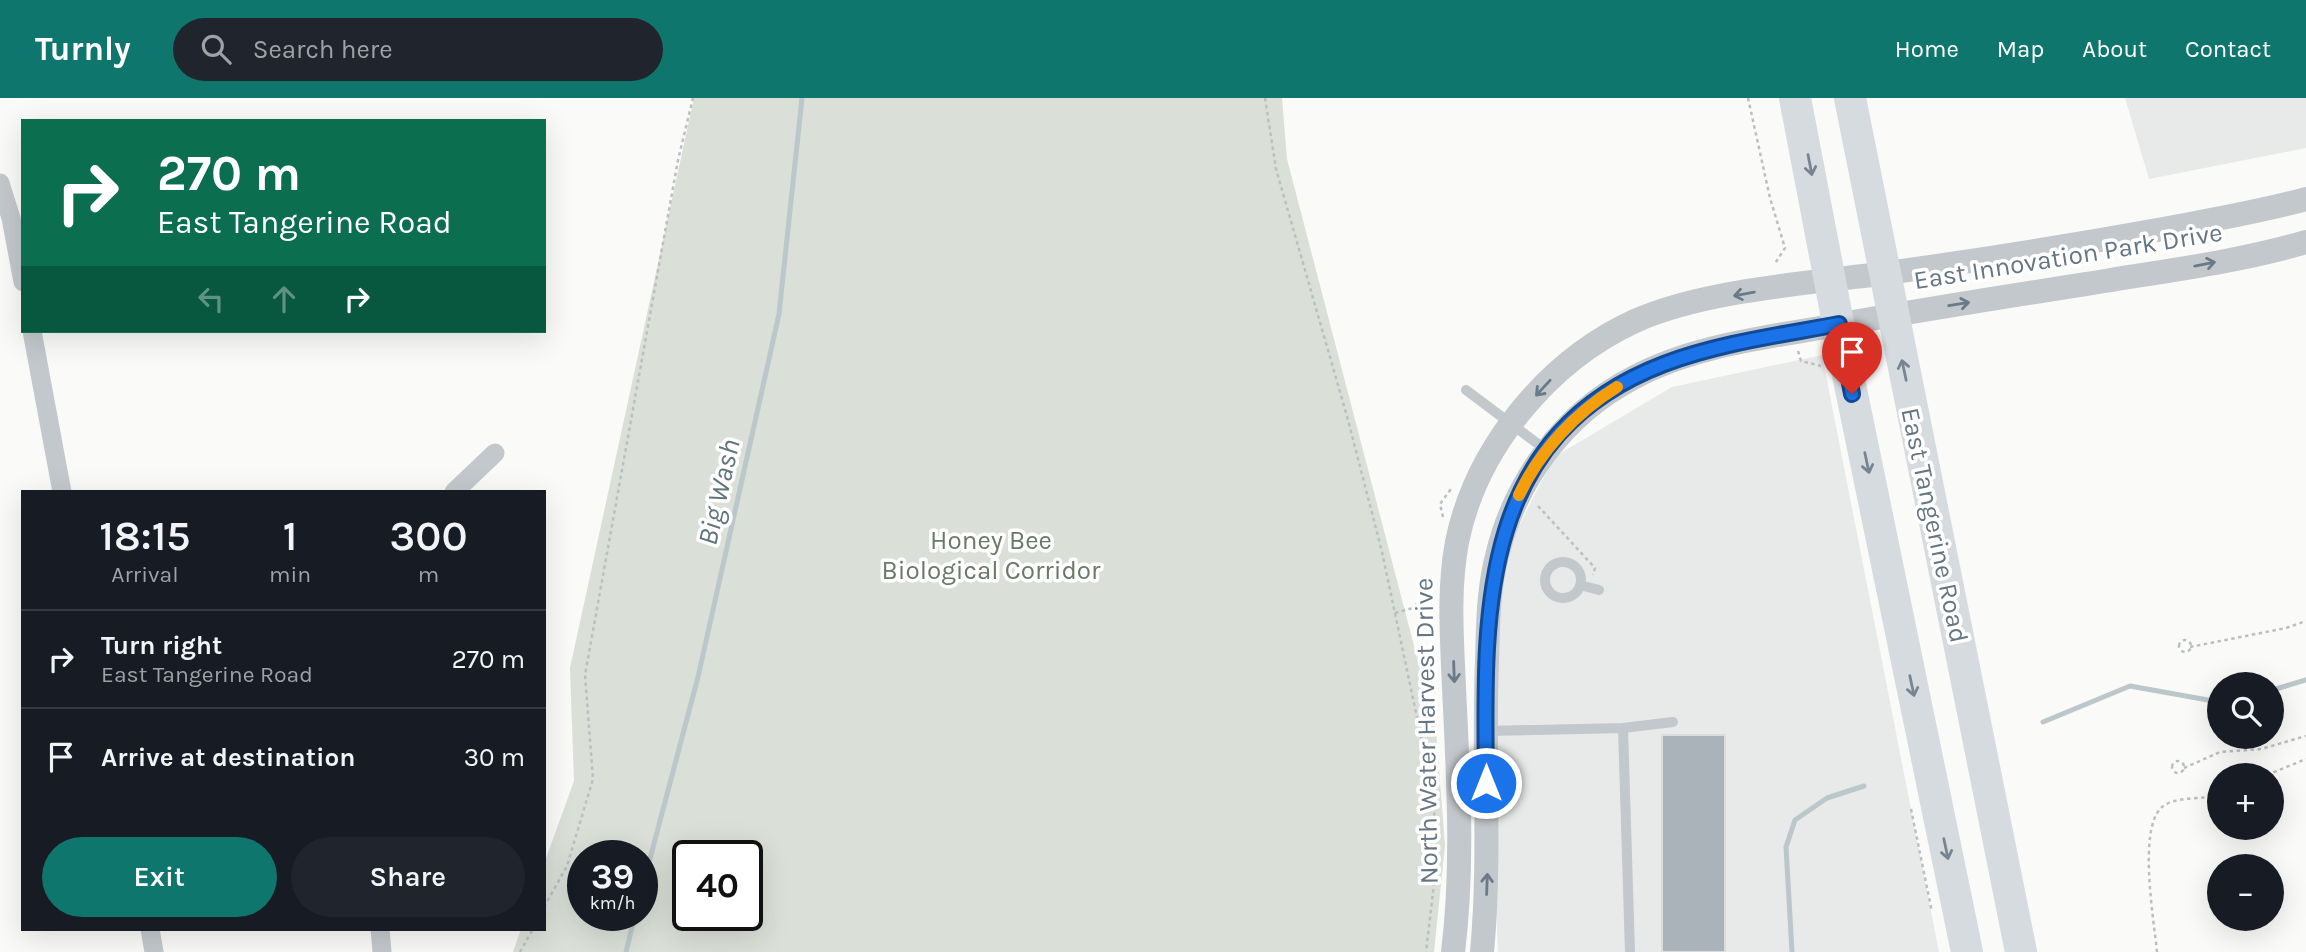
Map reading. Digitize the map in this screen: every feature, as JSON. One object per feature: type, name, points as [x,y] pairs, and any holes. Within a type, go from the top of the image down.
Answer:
[{"type":"main road","name":"East Tangerine Road","points":[[1796,98],[1839,324],[1967,952]]},
{"type":"main road","name":"East Tangerine Road","points":[[1850,98],[2021,952]]},
{"type":"street","points":[[0,183],[17,217],[21,260]]},
{"type":"street","name":"East Innovation Park Drive","points":[[1832,279],[2093,242],[2306,199]]},
{"type":"street","name":"East Innovation Park Drive","points":[[1839,324],[2166,271],[2306,242]]},
{"type":"street","name":"North Water Harvest Drive","points":[[1453,952],[1460,863],[1452,574],[1464,514],[1473,489],[1513,422],[1568,363],[1590,346],[1635,321],[1685,304],[1832,279]]},
{"type":"street","points":[[1482,952],[1487,880],[1485,731],[1494,568],[1505,526],[1522,488],[1546,450],[1589,407],[1610,391],[1665,363],[1707,351],[1839,324]]},
{"type":"street","points":[[32,333],[62,490]]},
{"type":"street","points":[[456,490],[495,453]]},
{"type":"street","points":[[150,931],[155,952]]},
{"type":"street","points":[[380,931],[382,952]]},
{"type":"lane","points":[[1466,390],[1513,422],[1546,450]]},
{"type":"lane","points":[[1485,731],[1623,728],[1673,722]]},
{"type":"lane","points":[[1623,728],[1630,952]]},
{"type":"path","points":[[546,903],[567,866],[593,779],[585,675],[678,160],[693,98]]},
{"type":"path","points":[[1265,98],[1276,169],[1348,420],[1382,552],[1433,793],[1437,859],[1426,952]]},
{"type":"path","points":[[1748,98],[1770,198],[1785,248],[1773,270]]},
{"type":"path","points":[[1799,356],[1801,361],[1813,362],[1824,368]]},
{"type":"path","points":[[1522,488],[1595,568],[1590,587]]},
{"type":"path","points":[[2190,647],[2286,628],[2306,621]]},
{"type":"path","points":[[2183,768],[2220,752],[2249,751],[2306,736]]},
{"type":"path","points":[[2284,768],[2306,759]]},
{"type":"path","points":[[2157,952],[2149,852],[2151,827],[2161,808],[2173,801],[2207,797]]},
{"type":"path","points":[[1910,803],[1935,923]]},
{"type":"path","points":[[520,952],[532,931]]},
{"type":"shaded area","points":[[2125,98],[2306,98],[2306,148],[2149,179]]},
{"type":"shaded area","points":[[1822,355],[1939,952],[1498,952],[1488,729],[1502,559],[1554,457],[1672,387]]},
{"type":"green space","name":"Honey Bee Biological Corridor","points":[[694,98],[1282,98],[1287,159],[1436,730],[1445,845],[1434,952],[513,952],[520,931],[546,931],[546,858],[574,781],[570,668]]},
{"type":"building","points":[[1662,735],[1725,735],[1725,952],[1662,952]]},
{"type":"waterway","name":"Big Wash","points":[[655,840],[698,677],[779,314],[802,98]]},
{"type":"waterway","points":[[2284,686],[2306,680]]},
{"type":"waterway","points":[[2043,722],[2130,686],[2207,700]]},
{"type":"waterway","points":[[1792,952],[1786,847],[1795,820],[1827,798],[1864,786]]},
{"type":"waterway","name":"Big Wash","points":[[626,952],[631,931]]},
{"type":"slow traffic","points":[[1519,495],[1546,450],[1564,430],[1589,407],[1617,387]]},
{"type":"route","points":[[1486,783],[1488,646],[1497,554],[1505,526],[1522,488],[1546,450],[1564,430],[1610,391],[1665,363],[1695,354],[1839,324],[1852,394]]}]
